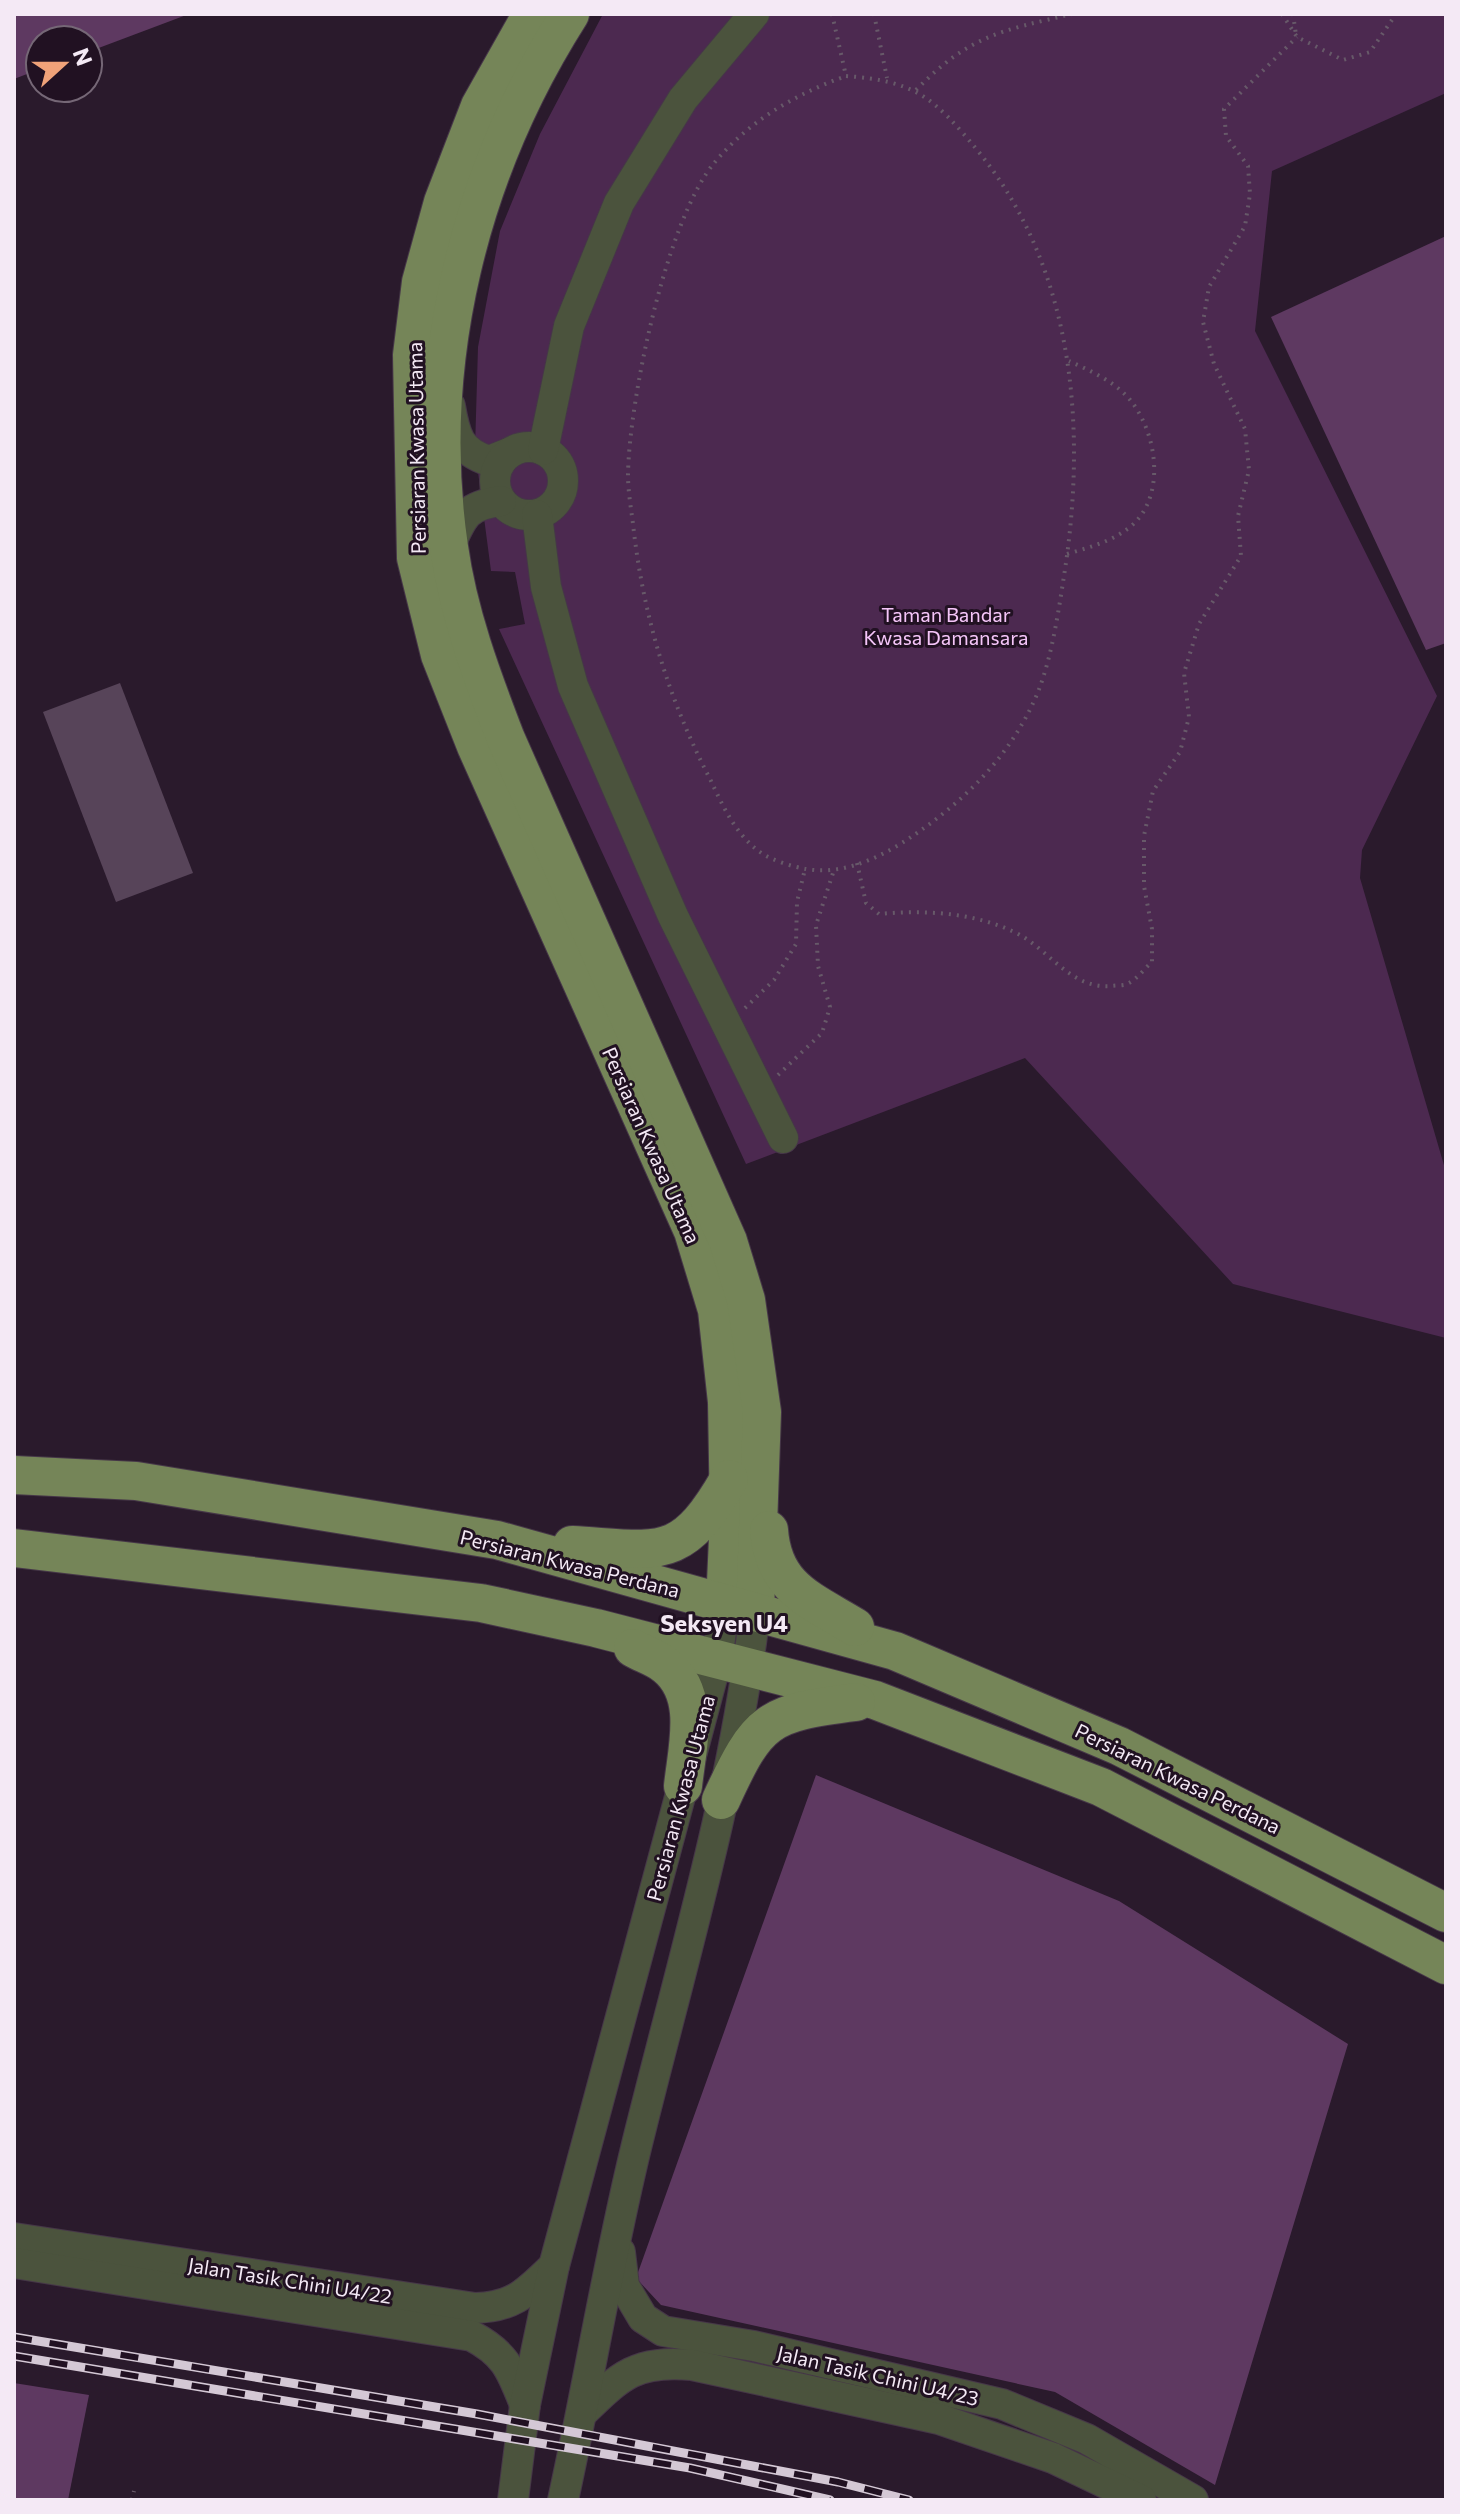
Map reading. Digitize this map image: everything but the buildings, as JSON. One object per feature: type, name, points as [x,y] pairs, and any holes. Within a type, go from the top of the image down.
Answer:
[{"type":"main road","name":"Persiaran Kwasa Utama","points":[[532,14],[480,106],[443,202],[421,282],[412,355],[416,558],[440,655],[476,746],[693,1231],[717,1310],[727,1402],[729,1479],[740,1608]]},
{"type":"main road","name":"Persiaran Kwasa Utama","points":[[570,14],[546,52],[505,133],[477,214],[453,304],[445,376],[442,455],[449,547],[475,660],[506,739],[728,1241],[746,1300],[762,1412],[740,1608]]},
{"type":"main road","points":[[762,1412],[771,1555],[781,1574],[794,1590],[895,1651]]},
{"type":"main road","name":"Persiaran Kwasa Perdana","points":[[14,1475],[136,1481],[497,1540],[895,1651],[1119,1746],[1446,1913]]},
{"type":"main road","points":[[497,1540],[651,1550],[677,1544],[710,1512],[729,1479]]},
{"type":"main road","points":[[14,1548],[481,1603],[596,1628],[875,1700],[1101,1787],[1446,1965]]},
{"type":"main road","points":[[596,1628],[667,1666],[679,1682],[691,1711],[683,1786]]},
{"type":"main road","points":[[721,1800],[746,1746],[759,1730],[781,1718],[815,1707],[875,1700]]},
{"type":"street","points":[[543,450],[569,326],[619,203],[683,99],[754,14]]},
{"type":"street","points":[[445,376],[457,437],[469,454],[489,461],[520,448],[543,450],[558,464],[563,485],[555,504],[537,515],[514,512],[501,501],[494,484],[496,472],[509,453]]},
{"type":"street","points":[[449,547],[463,516],[479,504],[501,501]]},
{"type":"street","points":[[537,515],[546,587],[573,686],[673,916],[783,1138]]},
{"type":"street","name":"Persiaran Kwasa Utama","points":[[563,2500],[583,2412],[617,2226],[721,1800],[740,1608]]},
{"type":"street","name":"Persiaran Kwasa Utama","points":[[513,2500],[525,2405],[554,2266],[683,1786],[733,1663]]},
{"type":"street","name":"Jalan Tasik Chini U4/23","points":[[617,2226],[624,2286],[643,2318],[663,2331],[754,2346],[1002,2404],[1087,2439],[1193,2500]]},
{"type":"street","name":"Jalan Tasik Chini U4/22","points":[[14,2238],[475,2308],[500,2307],[523,2296],[554,2266]]},
{"type":"street","name":"Jalan Tasik Chini U4/22","points":[[14,2263],[472,2336],[495,2348],[510,2368],[525,2405]]},
{"type":"street","name":"Jalan Tasik Chini U4/23","points":[[583,2412],[611,2384],[632,2371],[658,2362],[692,2365],[939,2419],[1053,2458],[1141,2500]]},
{"type":"path","points":[[832,14],[846,76]]},
{"type":"path","points":[[874,14],[887,79]]},
{"type":"path","points":[[916,90],[947,58],[999,30],[1072,14]]},
{"type":"path","points":[[1282,14],[1297,37],[1343,60],[1370,52],[1396,14]]},
{"type":"path","points":[[1293,14],[1297,37]]},
{"type":"path","points":[[857,863],[866,903],[879,914],[912,911],[964,916],[1013,931],[1048,954],[1076,981],[1101,986],[1128,984],[1152,962],[1152,929],[1144,886],[1144,836],[1153,791],[1180,752],[1189,717],[1184,673],[1199,624],[1241,556],[1238,516],[1249,470],[1245,429],[1214,364],[1203,322],[1209,287],[1245,226],[1250,194],[1248,166],[1226,136],[1224,109],[1297,37]]},
{"type":"path","points":[[846,76],[887,79],[916,90],[955,124],[1007,187],[1032,239],[1069,361],[1077,445],[1067,554],[1057,618],[1038,691],[1005,751],[968,794],[884,856],[834,870],[805,869],[762,855],[733,825],[670,695],[651,628],[637,557],[628,476],[639,384],[657,298],[683,220],[713,164],[756,123],[802,92],[846,76]]},
{"type":"path","points":[[1067,554],[1106,543],[1133,525],[1150,499],[1155,463],[1147,429],[1131,401],[1100,375],[1069,361]]},
{"type":"path","points":[[726,1026],[774,980],[796,944],[797,902],[805,869]]},
{"type":"path","points":[[759,1091],[799,1059],[822,1033],[830,1007],[818,966],[816,925],[834,870]]},
{"type":"path","points":[[132,2500],[134,2491]]},
{"type":"green space","name":"Taman Bandar Kwasa Damansara","points":[[603,14],[1446,14],[1446,93],[1272,171],[1255,331],[1437,696],[1362,850],[1360,878],[1446,1172],[1446,1338],[1233,1284],[1025,1058],[746,1164],[499,629],[525,624],[515,572],[491,571],[475,449],[478,347],[500,231],[540,134]]},
{"type":"shaded area","points":[[14,14],[189,14],[104,46],[104,24],[24,24],[24,75],[14,79]]},
{"type":"shaded area","points":[[1446,236],[1446,643],[1426,650],[1271,317]]},
{"type":"shaded area","points":[[816,1775],[1119,1901],[1348,2044],[1215,2485],[1055,2392],[661,2305],[636,2278]]},
{"type":"shaded area","points":[[14,2383],[89,2395],[68,2500],[14,2500]]},
{"type":"railway","points":[[14,2337],[477,2414],[838,2482],[909,2500]]},
{"type":"railway","points":[[14,2356],[690,2468],[830,2500]]},
{"type":"district","name":"Seksyen U4","points":[[724,1622]]}]
